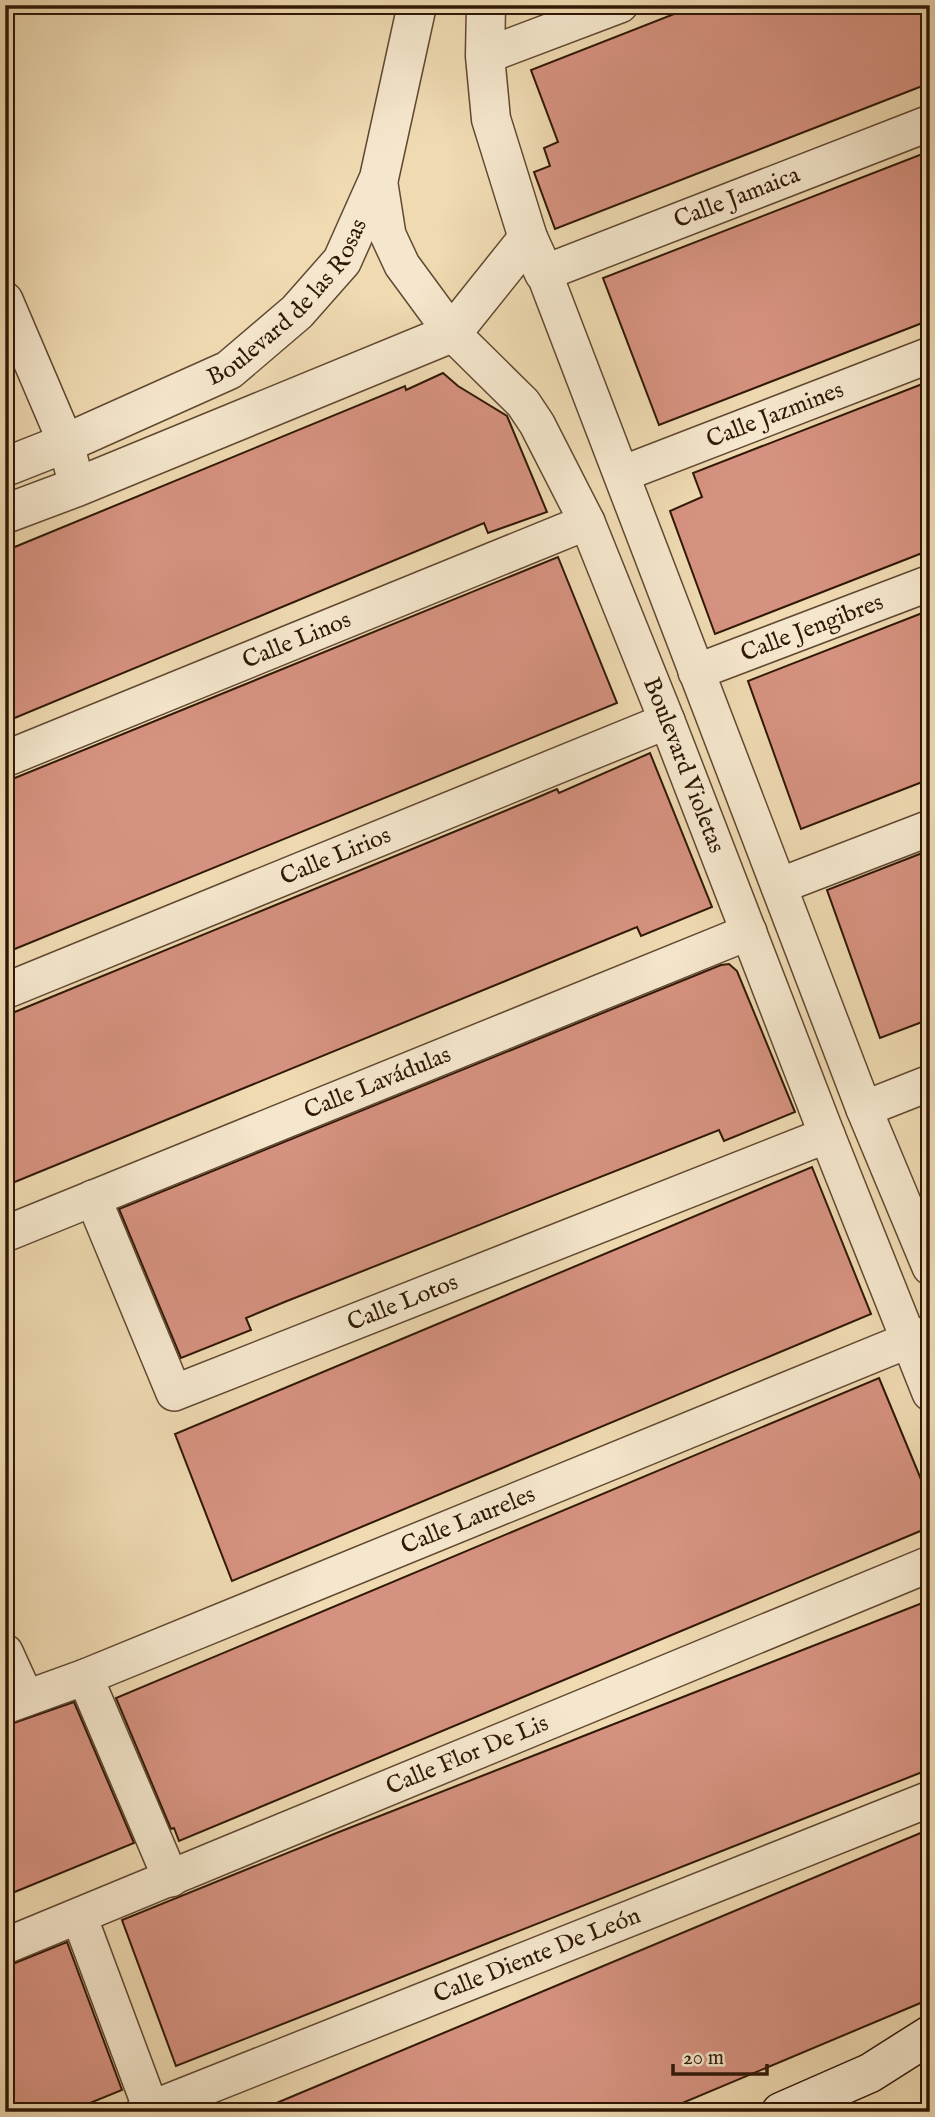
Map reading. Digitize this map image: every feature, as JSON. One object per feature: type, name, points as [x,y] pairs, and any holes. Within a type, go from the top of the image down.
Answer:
[{"type":"street","name":"Boulevard de las Rosas","points":[[5,467],[66,443],[229,370],[288,320],[342,261],[379,177],[416,5]]},
{"type":"street","points":[[486,5],[485,56],[491,119],[528,238],[544,273]]},
{"type":"street","points":[[485,56],[620,5]]},
{"type":"street","name":"Calle Jamaica","points":[[544,273],[930,123]]},
{"type":"street","name":"Boulevard Violetas","points":[[379,177],[388,236],[402,265],[452,332],[523,403],[537,424],[587,522],[827,1135],[919,1336],[930,1393]]},
{"type":"street","points":[[5,514],[77,487],[452,332],[528,238]]},
{"type":"street","name":"Boulevard Violetas","points":[[544,273],[864,1109],[930,1267]]},
{"type":"street","points":[[5,300],[66,443],[77,487]]},
{"type":"street","name":"Calle Jazmines","points":[[622,474],[930,355]]},
{"type":"street","name":"Calle Linos","points":[[5,759],[587,522]]},
{"type":"street","name":"Calle Jengibres","points":[[696,672],[930,583]]},
{"type":"street","name":"Calle Lirios","points":[[5,991],[667,721]]},
{"type":"street","points":[[779,886],[930,828]]},
{"type":"street","name":"Calle Lavádulas","points":[[5,1234],[753,941],[797,933]]},
{"type":"street","points":[[864,1109],[930,1083]]},
{"type":"street","name":"Calle Lotos","points":[[93,1198],[174,1393],[827,1135]]},
{"type":"street","name":"Calle Laureles","points":[[15,1702],[85,1677],[919,1336]]},
{"type":"street","name":"Calle Flor De Lis","points":[[5,1946],[930,1564]]},
{"type":"street","points":[[5,1652],[15,1702]]},
{"type":"street","points":[[85,1677],[172,1879]]},
{"type":"street","name":"Calle Diente De León","points":[[147,2110],[930,1799]]},
{"type":"street","points":[[79,1916],[147,2110]]},
{"type":"street","points":[[781,2112],[870,2073],[930,2035]]},
{"type":"building","points":[[697,5],[930,5],[930,83],[555,229],[534,172],[550,166],[544,148],[558,142],[531,70]]},
{"type":"building","points":[[930,151],[930,320],[659,425],[603,278]]},
{"type":"building","points":[[443,373],[458,386],[507,416],[547,512],[488,533],[484,523],[5,722],[5,551],[405,386],[406,390]]},
{"type":"building","points":[[930,381],[930,550],[715,634],[670,511],[702,497],[693,473]]},
{"type":"building","points":[[558,557],[617,703],[5,953],[5,782]]},
{"type":"building","points":[[930,610],[930,779],[801,829],[748,681]]},
{"type":"building","points":[[650,753],[712,907],[641,936],[637,927],[5,1186],[5,1016],[557,789],[559,793]]},
{"type":"building","points":[[930,850],[930,1019],[880,1038],[827,890]]},
{"type":"building","points":[[729,964],[737,971],[795,1112],[724,1141],[719,1130],[287,1301],[246,1318],[251,1330],[181,1358],[119,1209]]},
{"type":"building","points":[[812,1167],[871,1314],[232,1581],[175,1434]]},
{"type":"building","points":[[879,1378],[930,1501],[930,1527],[179,1841],[174,1828],[171,1829],[116,1698]]},
{"type":"building","points":[[930,1600],[930,1769],[176,2066],[122,1920]]},
{"type":"building","points":[[74,1702],[134,1843],[5,1896],[5,1726]]},
{"type":"building","points":[[930,1829],[930,1999],[661,2112],[255,2112]]},
{"type":"building","points":[[67,1942],[122,2090],[68,2112],[5,2112],[5,1967]]}]
